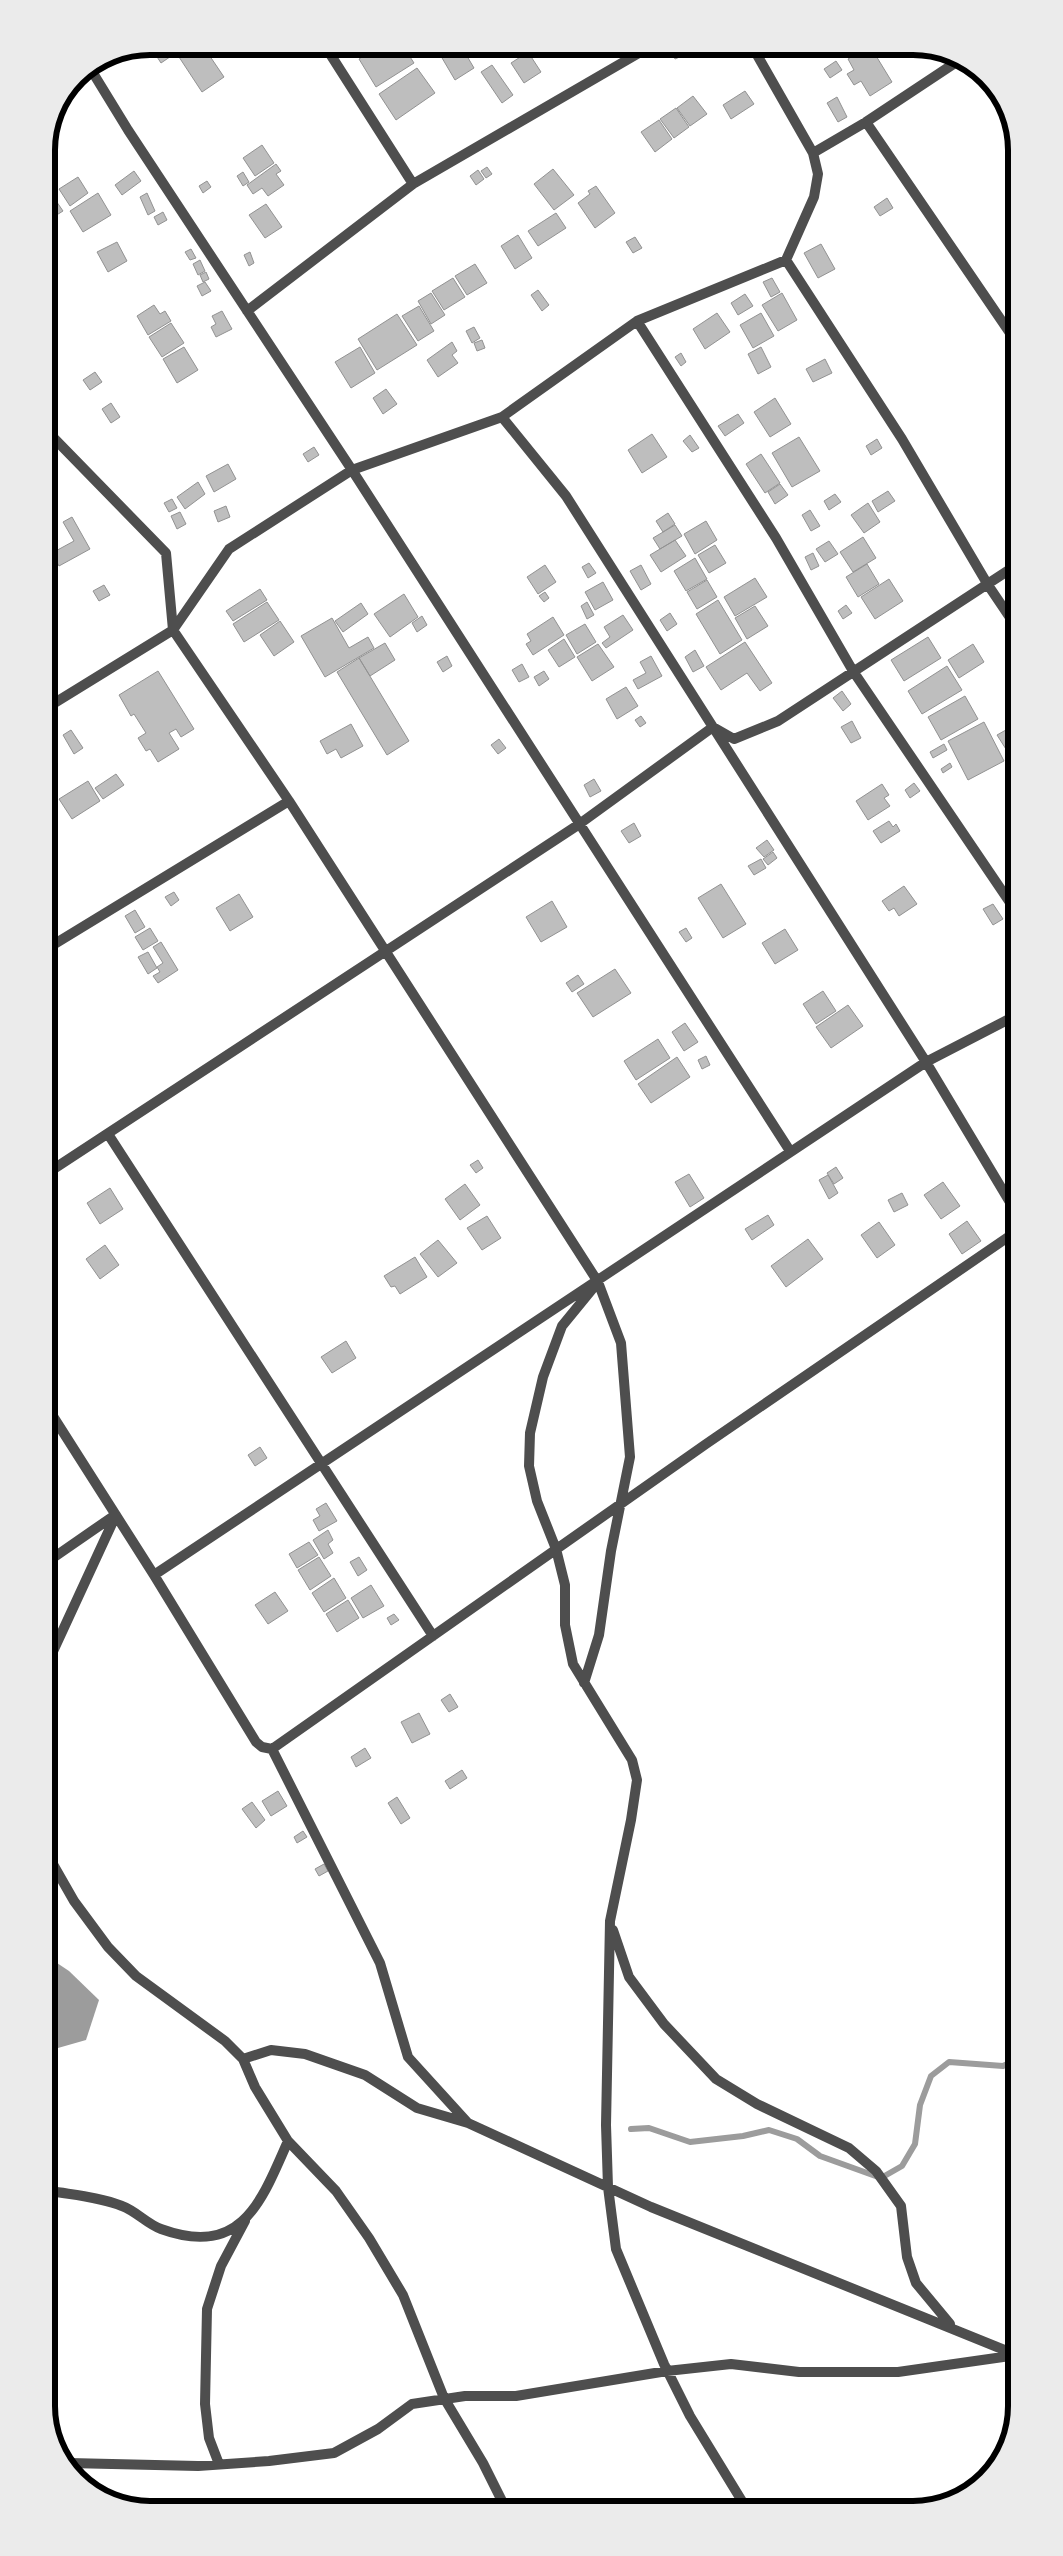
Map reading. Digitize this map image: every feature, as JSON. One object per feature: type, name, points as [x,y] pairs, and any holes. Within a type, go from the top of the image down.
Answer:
[{"type":"street","points":[[330,55],[413,184]]},
{"type":"street","points":[[247,312],[413,184],[635,55]]},
{"type":"street","points":[[55,703],[172,630],[229,549],[352,470],[502,417],[638,321],[786,260],[814,196],[818,174],[813,153],[757,55]]},
{"type":"street","points":[[813,153],[866,122],[953,64]]},
{"type":"street","points":[[94,74],[128,130],[352,470],[578,826],[790,1151]]},
{"type":"street","points":[[866,122],[1008,330]]},
{"type":"street","points":[[786,260],[902,439],[1008,616]]},
{"type":"street","points":[[638,321],[776,538],[854,671],[1008,900]]},
{"type":"street","points":[[502,417],[566,496],[926,1062],[1008,1199]]},
{"type":"street","points":[[55,439],[166,554],[172,630],[288,801],[387,952],[598,1282],[621,1343],[630,1457],[611,1551],[599,1636],[584,1682]]},
{"type":"street","points":[[713,727],[734,739],[778,721],[1008,571]]},
{"type":"street","points":[[55,1168],[578,826],[713,727]]},
{"type":"street","points":[[55,944],[288,801]]},
{"type":"street","points":[[154,1575],[598,1282],[790,1151],[926,1062],[1008,1020]]},
{"type":"street","points":[[108,1134],[433,1636]]},
{"type":"street","points":[[55,1419],[154,1575],[256,1742],[262,1747],[272,1749],[622,1502],[1008,1237]]},
{"type":"street","points":[[598,1282],[562,1326],[543,1377],[530,1433],[529,1466],[537,1501],[556,1549],[565,1585],[565,1625],[573,1664],[632,1760],[637,1780],[631,1820],[610,1922],[606,2125],[608,2187],[616,2248],[667,2371],[690,2416],[743,2501]]},
{"type":"street","points":[[55,1557],[116,1515]]},
{"type":"street","points":[[55,1647],[116,1515]]},
{"type":"street","points":[[272,1749],[380,1963],[408,2058],[468,2123]]},
{"type":"street","points":[[55,1868],[74,1901],[108,1948],[136,1976],[225,2041],[243,2059],[255,2087],[288,2141],[336,2192],[369,2238],[403,2295],[444,2398],[483,2464],[502,2501]]},
{"type":"street","points":[[610,1922],[629,1976],[664,2024],[716,2079],[757,2104],[849,2148],[876,2171],[901,2206],[907,2257],[916,2284],[952,2326]]},
{"type":"street","points":[[243,2059],[271,2050],[305,2054],[365,2075],[417,2108],[468,2123],[651,2207],[952,2326],[1008,2351]]},
{"type":"street","points":[[219,2464],[209,2438],[205,2404],[208,2309],[221,2266],[245,2220],[268,2188],[288,2141]]},
{"type":"street","points":[[55,2192],[123,2206],[161,2229],[198,2237],[220,2236],[245,2220]]},
{"type":"street","points":[[74,2463],[219,2464],[334,2453],[378,2429],[412,2404],[444,2398],[516,2396],[667,2371],[731,2364],[799,2372],[898,2372],[1008,2356]]},
{"type":"shaded area","points":[[55,1962],[69,1971],[99,2000],[86,2040],[55,2049]]},
{"type":"building","points":[[156,55],[173,55],[161,63]]},
{"type":"building","points":[[182,55],[209,55],[224,77],[202,92],[179,57]]},
{"type":"building","points":[[365,55],[409,55],[414,63],[376,87],[359,59]]},
{"type":"building","points":[[440,55],[466,55],[474,68],[455,80]]},
{"type":"building","points":[[523,55],[530,55],[541,72],[524,83],[511,63]]},
{"type":"building","points":[[673,55],[682,55],[682,56],[675,59]]},
{"type":"building","points":[[854,55],[876,55],[892,82],[870,96],[861,81],[854,85],[847,74],[854,70],[848,59]]},
{"type":"building","points":[[836,61],[842,70],[830,78],[824,69]]},
{"type":"building","points":[[492,65],[513,95],[502,103],[481,72]]},
{"type":"building","points":[[417,68],[435,93],[396,120],[379,94]]},
{"type":"building","points":[[745,91],[754,104],[731,119],[723,105]]},
{"type":"building","points":[[693,96],[707,114],[690,126],[677,108]]},
{"type":"building","points":[[837,97],[847,117],[838,122],[827,103]]},
{"type":"building","points":[[676,108],[689,127],[674,138],[660,119]]},
{"type":"building","points":[[659,120],[672,139],[655,152],[641,132]]},
{"type":"building","points":[[262,145],[274,163],[255,176],[243,158]]},
{"type":"building","points":[[276,164],[281,171],[276,174],[284,185],[268,196],[262,188],[253,194],[247,185]]},
{"type":"building","points":[[487,167],[492,174],[486,178],[481,171]]},
{"type":"building","points":[[553,169],[574,195],[554,210],[534,184]]},
{"type":"building","points":[[478,170],[484,179],[476,185],[470,176]]},
{"type":"building","points":[[134,171],[141,181],[122,195],[115,185]]},
{"type":"building","points":[[243,172],[249,182],[243,186],[237,176]]},
{"type":"building","points":[[78,177],[88,193],[70,206],[59,189]]},
{"type":"building","points":[[207,181],[211,187],[203,193],[199,186]]},
{"type":"building","points":[[596,186],[615,213],[595,228],[578,203],[590,194],[588,191]]},
{"type":"building","points":[[98,193],[111,215],[83,232],[70,211]]},
{"type":"building","points":[[147,193],[155,211],[148,215],[140,197]]},
{"type":"building","points":[[887,198],[893,208],[880,216],[874,207]]},
{"type":"building","points":[[55,199],[63,211],[55,216]]},
{"type":"building","points":[[266,204],[282,227],[265,238],[249,215]]},
{"type":"building","points":[[163,212],[167,220],[158,225],[154,217]]},
{"type":"building","points":[[556,213],[566,228],[538,246],[528,231]]},
{"type":"building","points":[[518,235],[532,258],[515,269],[501,246]]},
{"type":"building","points":[[635,237],[642,248],[633,253],[626,242]]},
{"type":"building","points":[[117,242],[127,261],[108,272],[97,252]]},
{"type":"building","points":[[821,244],[835,269],[818,278],[804,253]]},
{"type":"building","points":[[191,249],[196,258],[190,260],[185,252]]},
{"type":"building","points":[[250,252],[254,263],[249,266],[244,255]]},
{"type":"building","points":[[200,260],[205,271],[198,275],[193,264]]},
{"type":"building","points":[[475,264],[487,283],[467,295],[455,276]]},
{"type":"building","points":[[206,272],[209,279],[203,282],[200,275]]},
{"type":"building","points":[[453,278],[465,297],[444,310],[432,291]]},
{"type":"building","points":[[772,278],[780,292],[771,297],[763,282]]},
{"type":"building","points":[[205,282],[211,291],[202,296],[197,286]]},
{"type":"building","points":[[538,290],[549,305],[542,311],[531,295]]},
{"type":"building","points":[[431,293],[445,315],[431,324],[418,301]]},
{"type":"building","points":[[782,293],[797,320],[778,331],[762,305]]},
{"type":"building","points":[[745,294],[753,306],[738,315],[731,303]]},
{"type":"building","points":[[154,305],[160,314],[165,311],[171,321],[148,335],[137,316]]},
{"type":"building","points":[[419,306],[434,331],[418,341],[402,316]]},
{"type":"building","points":[[222,311],[232,329],[216,337],[211,327],[216,324],[212,316]]},
{"type":"building","points":[[717,313],[730,332],[705,349],[693,329]]},
{"type":"building","points":[[761,313],[774,336],[753,348],[740,325]]},
{"type":"building","points":[[397,314],[417,345],[377,370],[358,339]]},
{"type":"building","points":[[171,323],[184,343],[162,357],[149,337]]},
{"type":"building","points":[[474,327],[480,338],[472,343],[466,331]]},
{"type":"building","points":[[482,340],[485,348],[477,351],[474,343]]},
{"type":"building","points":[[452,342],[457,351],[452,355],[458,363],[438,377],[427,360]]},
{"type":"building","points":[[184,347],[198,370],[177,383],[163,359]]},
{"type":"building","points":[[360,347],[375,373],[351,388],[335,362]]},
{"type":"building","points":[[761,347],[771,367],[758,374],[748,354]]},
{"type":"building","points":[[681,353],[686,362],[681,366],[675,357]]},
{"type":"building","points":[[825,359],[832,373],[813,382],[806,369]]},
{"type":"building","points":[[95,372],[102,382],[90,390],[83,380]]},
{"type":"building","points":[[386,389],[397,404],[383,414],[373,398]]},
{"type":"building","points":[[775,398],[791,424],[770,437],[754,412]]},
{"type":"building","points":[[111,403],[120,417],[111,423],[102,409]]},
{"type":"building","points":[[738,414],[744,423],[725,436],[718,426]]},
{"type":"building","points":[[652,434],[667,457],[642,473],[628,450]]},
{"type":"building","points":[[690,435],[699,448],[692,452],[683,441]]},
{"type":"building","points":[[799,437],[820,471],[792,487],[772,453]]},
{"type":"building","points":[[877,439],[882,448],[871,455],[866,446]]},
{"type":"building","points":[[314,447],[319,455],[308,462],[303,454]]},
{"type":"building","points":[[761,454],[780,483],[765,493],[746,464]]},
{"type":"building","points":[[228,464],[236,479],[214,492],[206,476]]},
{"type":"building","points":[[198,482],[205,494],[185,509],[177,497]]},
{"type":"building","points":[[780,484],[788,495],[775,504],[768,492]]},
{"type":"building","points":[[888,491],[895,501],[878,512],[872,501]]},
{"type":"building","points":[[835,494],[841,502],[829,510],[824,501]]},
{"type":"building","points":[[172,499],[177,508],[169,512],[164,503]]},
{"type":"building","points":[[868,503],[880,522],[864,533],[851,515]]},
{"type":"building","points":[[226,506],[230,517],[218,522],[214,511]]},
{"type":"building","points":[[810,510],[820,526],[811,531],[802,515]]},
{"type":"building","points":[[180,512],[186,524],[177,529],[171,516]]},
{"type":"building","points":[[668,513],[675,524],[663,532],[656,521]]},
{"type":"building","points":[[72,517],[90,549],[59,566],[55,559],[55,551],[74,541],[63,522]]},
{"type":"building","points":[[706,521],[717,540],[695,554],[684,534]]},
{"type":"building","points":[[675,525],[682,536],[660,549],[653,538]]},
{"type":"building","points":[[863,537],[876,558],[853,572],[840,552]]},
{"type":"building","points":[[675,540],[686,556],[661,572],[650,555]]},
{"type":"building","points":[[829,541],[838,554],[825,562],[816,549]]},
{"type":"building","points":[[715,545],[726,563],[709,573],[698,555]]},
{"type":"building","points":[[813,553],[819,566],[811,570],[805,557]]},
{"type":"building","points":[[695,558],[707,579],[686,591],[674,571]]},
{"type":"building","points":[[589,563],[596,573],[588,578],[582,567]]},
{"type":"building","points":[[867,564],[879,584],[858,597],[846,577]]},
{"type":"building","points":[[545,565],[556,582],[538,594],[527,577]]},
{"type":"building","points":[[641,565],[651,584],[641,590],[630,571]]},
{"type":"building","points":[[755,578],[767,597],[735,616],[724,597]]},
{"type":"building","points":[[889,579],[903,601],[875,619],[861,597]]},
{"type":"building","points":[[707,580],[717,597],[697,609],[687,592]]},
{"type":"building","points":[[603,582],[613,600],[595,610],[585,592]]},
{"type":"building","points":[[104,585],[110,595],[99,601],[93,591]]},
{"type":"building","points":[[260,589],[267,600],[233,621],[226,611]]},
{"type":"building","points":[[545,592],[549,598],[544,602],[539,596]]},
{"type":"building","points":[[404,594],[418,617],[390,637],[374,614]]},
{"type":"building","points":[[718,600],[742,640],[720,654],[696,614]]},
{"type":"building","points":[[267,602],[279,620],[244,642],[233,624]]},
{"type":"building","points":[[587,602],[594,615],[587,619],[581,606]]},
{"type":"building","points":[[361,603],[368,614],[343,632],[335,621]]},
{"type":"building","points":[[846,605],[852,613],[843,619],[838,611]]},
{"type":"building","points":[[755,606],[768,626],[747,639],[735,618]]},
{"type":"building","points":[[670,613],[677,624],[667,631],[660,620]]},
{"type":"building","points":[[623,615],[633,630],[606,648],[602,643],[610,637],[604,627]]},
{"type":"building","points":[[422,616],[427,625],[417,632],[412,623]]},
{"type":"building","points":[[553,617],[564,635],[533,655],[526,644],[531,641],[527,634]]},
{"type":"building","points":[[332,618],[349,648],[368,637],[374,648],[325,677],[301,636]]},
{"type":"building","points":[[280,621],[294,642],[274,656],[260,635]]},
{"type":"building","points":[[585,624],[596,642],[577,654],[566,635]]},
{"type":"building","points":[[928,637],[941,658],[904,681],[891,660]]},
{"type":"building","points":[[564,639],[575,657],[559,667],[548,650]]},
{"type":"building","points":[[745,642],[772,683],[760,691],[747,673],[721,690],[706,667]]},
{"type":"building","points":[[385,643],[395,660],[370,676],[359,658]]},
{"type":"building","points":[[598,644],[614,667],[592,681],[577,657]]},
{"type":"building","points":[[973,644],[984,662],[959,678],[948,660]]},
{"type":"building","points":[[695,650],[704,666],[693,672],[685,657]]},
{"type":"building","points":[[447,656],[452,666],[443,672],[437,662]]},
{"type":"building","points":[[651,656],[662,676],[638,689],[633,680],[646,673],[640,662]]},
{"type":"building","points":[[359,658],[409,741],[387,755],[337,672]]},
{"type":"building","points":[[522,664],[529,677],[519,682],[512,670]]},
{"type":"building","points":[[947,666],[962,690],[922,714],[908,691]]},
{"type":"building","points":[[158,671],[194,729],[181,737],[176,729],[169,733],[179,749],[158,762],[150,749],[146,751],[138,738],[146,733],[134,714],[131,716],[119,695]]},
{"type":"building","points":[[544,671],[549,679],[539,686],[534,677]]},
{"type":"building","points":[[626,687],[638,706],[617,719],[606,699]]},
{"type":"building","points":[[842,691],[851,704],[843,711],[833,698]]},
{"type":"building","points":[[965,696],[978,719],[941,740],[928,717]]},
{"type":"building","points":[[641,716],[646,723],[640,727],[635,720]]},
{"type":"building","points":[[852,721],[861,738],[851,743],[841,727]]},
{"type":"building","points":[[984,722],[1004,761],[968,780],[948,741]]},
{"type":"building","points":[[351,724],[363,746],[341,758],[336,749],[327,754],[320,741]]},
{"type":"building","points":[[1008,729],[1008,752],[997,735]]},
{"type":"building","points":[[71,730],[83,748],[74,754],[63,735]]},
{"type":"building","points":[[499,739],[506,748],[498,754],[491,745]]},
{"type":"building","points":[[944,744],[947,750],[933,758],[930,752]]},
{"type":"building","points":[[950,763],[952,767],[943,773],[941,769]]},
{"type":"building","points":[[116,774],[124,785],[103,799],[95,788]]},
{"type":"building","points":[[594,779],[601,791],[590,797],[584,785]]},
{"type":"building","points":[[88,781],[100,801],[72,819],[59,799]]},
{"type":"building","points":[[914,783],[920,791],[910,798],[905,790]]},
{"type":"building","points":[[882,784],[889,795],[884,798],[890,806],[868,820],[856,801]]},
{"type":"building","points":[[889,821],[893,827],[896,824],[900,831],[881,843],[873,831]]},
{"type":"building","points":[[634,823],[641,836],[629,843],[621,831]]},
{"type":"building","points":[[767,840],[774,850],[764,857],[756,848]]},
{"type":"building","points":[[773,852],[777,858],[768,865],[763,859]]},
{"type":"building","points":[[761,859],[766,868],[754,875],[748,866]]},
{"type":"building","points":[[721,884],[746,924],[723,938],[698,898]]},
{"type":"building","points":[[904,886],[917,904],[899,916],[894,908],[889,911],[882,901]]},
{"type":"building","points":[[174,892],[179,900],[171,906],[165,897]]},
{"type":"building","points":[[239,894],[253,917],[230,931],[216,908]]},
{"type":"building","points":[[552,901],[567,927],[541,942],[526,917]]},
{"type":"building","points":[[993,904],[1003,919],[993,925],[983,909]]},
{"type":"building","points":[[135,910],[145,927],[135,933],[125,916]]},
{"type":"building","points":[[150,928],[158,941],[143,950],[135,937]]},
{"type":"building","points":[[686,928],[692,938],[686,942],[679,932]]},
{"type":"building","points":[[785,929],[798,950],[775,964],[762,943]]},
{"type":"building","points":[[161,942],[178,970],[158,983],[153,976],[160,972],[157,967],[163,963],[153,947]]},
{"type":"building","points":[[148,952],[157,968],[148,974],[138,957]]},
{"type":"building","points":[[615,969],[631,993],[593,1017],[577,993]]},
{"type":"building","points":[[578,975],[584,984],[572,992],[566,983]]},
{"type":"building","points":[[823,991],[836,1011],[816,1024],[803,1004]]},
{"type":"building","points":[[848,1005],[863,1026],[831,1048],[816,1027]]},
{"type":"building","points":[[685,1023],[698,1042],[684,1051],[672,1032]]},
{"type":"building","points":[[658,1039],[670,1058],[636,1080],[624,1061]]},
{"type":"building","points":[[706,1056],[710,1065],[702,1069],[698,1060]]},
{"type":"building","points":[[677,1057],[690,1077],[651,1103],[638,1084]]},
{"type":"building","points":[[478,1160],[483,1168],[476,1173],[470,1165]]},
{"type":"building","points":[[836,1167],[843,1178],[834,1184],[827,1173]]},
{"type":"building","points":[[689,1174],[704,1198],[690,1207],[675,1182]]},
{"type":"building","points":[[828,1175],[838,1193],[829,1199],[819,1180]]},
{"type":"building","points":[[943,1182],[960,1206],[941,1219],[924,1195]]},
{"type":"building","points":[[465,1184],[480,1205],[460,1220],[445,1199]]},
{"type":"building","points":[[110,1188],[123,1209],[100,1224],[87,1203]]},
{"type":"building","points":[[902,1193],[908,1205],[894,1212],[888,1200]]},
{"type":"building","points":[[768,1215],[774,1225],[752,1240],[745,1229]]},
{"type":"building","points":[[487,1216],[501,1238],[482,1250],[467,1228]]},
{"type":"building","points":[[967,1221],[981,1241],[962,1254],[949,1234]]},
{"type":"building","points":[[879,1222],[895,1245],[877,1258],[861,1235]]},
{"type":"building","points":[[808,1239],[823,1259],[786,1287],[771,1266]]},
{"type":"building","points":[[438,1240],[457,1263],[438,1277],[420,1254]]},
{"type":"building","points":[[105,1245],[119,1265],[100,1279],[86,1259]]},
{"type":"building","points":[[415,1257],[427,1277],[400,1294],[395,1286],[391,1287],[384,1276]]},
{"type":"building","points":[[346,1341],[356,1358],[332,1373],[321,1357]]},
{"type":"building","points":[[260,1447],[267,1458],[255,1466],[248,1455]]},
{"type":"building","points":[[326,1503],[337,1521],[319,1531],[313,1520],[320,1516],[316,1509]]},
{"type":"building","points":[[328,1530],[333,1540],[328,1544],[333,1553],[324,1559],[313,1540]]},
{"type":"building","points":[[309,1542],[318,1555],[297,1568],[289,1554]]},
{"type":"building","points":[[319,1557],[331,1576],[310,1590],[298,1570]]},
{"type":"building","points":[[359,1557],[367,1570],[358,1576],[350,1562]]},
{"type":"building","points":[[334,1578],[346,1598],[324,1612],[312,1593]]},
{"type":"building","points":[[371,1585],[384,1606],[363,1618],[351,1598]]},
{"type":"building","points":[[275,1592],[288,1611],[268,1624],[255,1605]]},
{"type":"building","points":[[348,1600],[359,1618],[337,1632],[326,1614]]},
{"type":"building","points":[[394,1614],[399,1620],[391,1625],[387,1618]]},
{"type":"building","points":[[450,1694],[458,1707],[449,1712],[441,1700]]},
{"type":"building","points":[[419,1713],[430,1734],[412,1743],[401,1722]]},
{"type":"building","points":[[365,1748],[371,1758],[356,1767],[351,1757]]},
{"type":"building","points":[[462,1770],[467,1778],[450,1789],[445,1781]]},
{"type":"building","points":[[278,1791],[287,1806],[271,1816],[262,1801]]},
{"type":"building","points":[[397,1797],[410,1818],[401,1824],[388,1803]]},
{"type":"building","points":[[252,1802],[265,1820],[256,1828],[242,1809]]},
{"type":"building","points":[[303,1831],[307,1837],[297,1843],[294,1837]]},
{"type":"building","points":[[324,1864],[328,1871],[319,1876],[315,1869]]},
{"type":"waterway","points":[[631,2129],[649,2128],[690,2142],[743,2136],[769,2130],[797,2139],[820,2156],[881,2178],[902,2166],[915,2144],[920,2105],[931,2076],[949,2062],[1003,2066],[1008,2064]]}]
